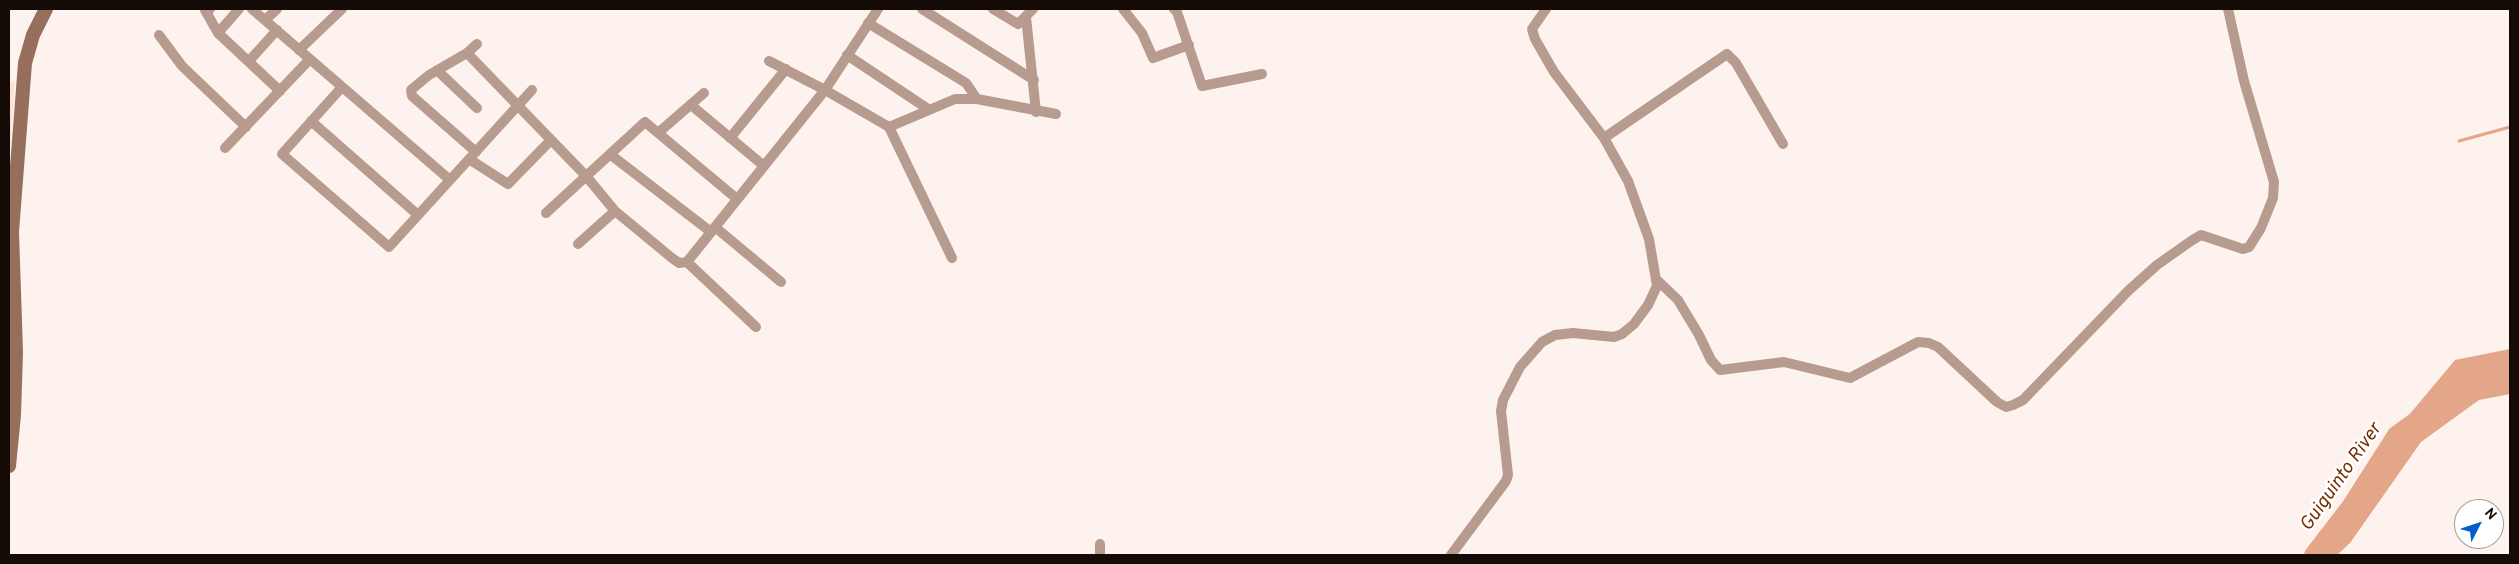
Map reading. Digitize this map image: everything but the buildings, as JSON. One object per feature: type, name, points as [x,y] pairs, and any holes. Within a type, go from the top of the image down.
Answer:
[{"type":"main road","points":[[9,466],[12,389],[16,352],[11,232],[25,63],[32,35],[46,9]]},
{"type":"street","points":[[210,9],[205,10],[218,32],[280,91]]},
{"type":"street","points":[[218,32],[239,9]]},
{"type":"street","points":[[252,9],[450,180]]},
{"type":"street","points":[[265,20],[277,9]]},
{"type":"street","points":[[467,53],[586,176],[615,211],[679,263],[687,262],[825,90],[878,9]]},
{"type":"street","points":[[922,9],[1034,80]]},
{"type":"street","points":[[993,9],[1018,24],[1033,9]]},
{"type":"street","points":[[1123,9],[1142,33],[1153,58],[1189,45]]},
{"type":"street","points":[[1174,9],[1189,45],[1202,86],[1262,74]]},
{"type":"street","points":[[1451,555],[1506,481],[1508,475],[1501,411],[1503,400],[1520,367],[1542,342],[1555,335],[1573,333],[1614,337],[1622,334],[1634,324],[1656,291],[1656,279],[1649,239],[1641,213],[1625,174],[1604,138],[1554,72],[1534,39],[1532,29],[1546,9]]},
{"type":"street","points":[[1656,279],[1678,300],[1699,335],[1711,360],[1724,372],[1772,362],[1784,362],[1850,378],[1918,342],[1930,343],[1938,347],[1996,402],[2006,407],[2014,405],[2023,400],[2128,291],[2170,256],[2201,235],[2243,250],[2249,247],[2261,228],[2273,198],[2274,182],[2244,81],[2228,9]]},
{"type":"street","points":[[299,50],[337,10]]},
{"type":"street","points":[[1026,17],[1036,112]]},
{"type":"street","points":[[868,24],[966,83],[977,99]]},
{"type":"street","points":[[249,61],[277,30]]},
{"type":"street","points":[[160,35],[182,66],[246,126]]},
{"type":"street","points":[[477,44],[467,53],[437,70],[415,86],[411,90],[412,96],[472,156],[508,184],[551,140]]},
{"type":"street","points":[[1604,138],[1727,54],[1736,63],[1783,144]]},
{"type":"street","points":[[847,55],[928,109]]},
{"type":"street","points":[[225,148],[310,59]]},
{"type":"street","points":[[769,61],[825,90],[889,127],[952,258]]},
{"type":"street","points":[[437,70],[476,108]]},
{"type":"street","points":[[730,138],[786,70]]},
{"type":"street","points":[[342,87],[282,154],[389,247],[532,90]]},
{"type":"street","points":[[658,133],[704,93]]},
{"type":"street","points":[[889,127],[928,109],[955,100],[977,99],[1036,112],[1056,114]]},
{"type":"street","points":[[691,105],[764,166]]},
{"type":"street","points":[[311,121],[418,215]]},
{"type":"street","points":[[546,213],[645,122],[737,199]]},
{"type":"street","points":[[611,155],[713,229],[781,282]]},
{"type":"street","points":[[578,244],[615,211]]},
{"type":"street","points":[[687,262],[756,327]]},
{"type":"street","points":[[1100,544],[1100,555]]},
{"type":"shaded area","points":[[15,80],[9,160],[9,82]]},
{"type":"shaded area","points":[[2510,349],[2510,394],[2479,400],[2421,442],[2350,543],[2337,555],[2310,555],[2370,490],[2409,415],[2455,360]]},
{"type":"waterway","points":[[2459,141],[2510,127]]},
{"type":"waterway","name":"Guiguinto River","points":[[2313,555],[2350,507],[2396,435],[2418,419]]}]
